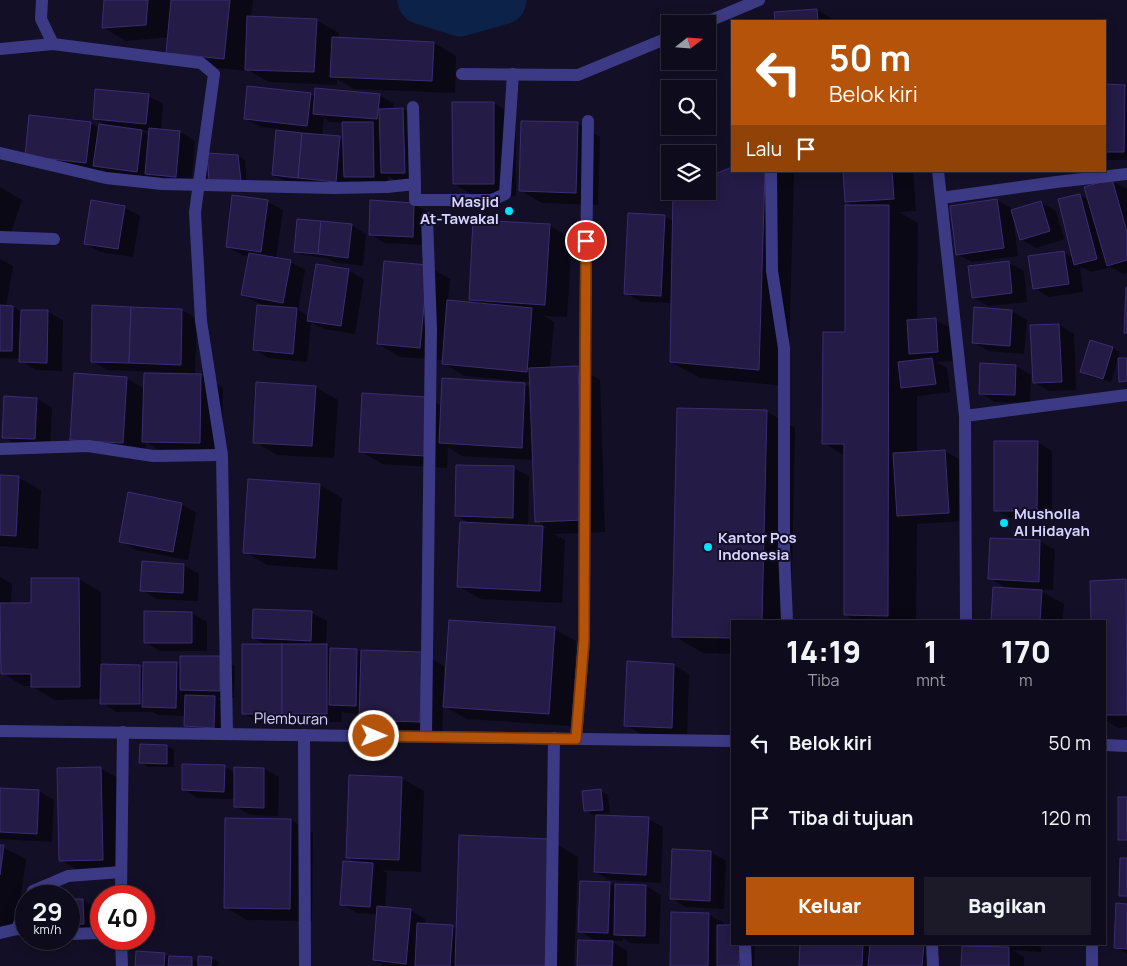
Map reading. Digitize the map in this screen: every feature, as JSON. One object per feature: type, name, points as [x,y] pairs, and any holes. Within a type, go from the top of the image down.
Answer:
[{"type":"street","points":[[42,0],[41,19],[53,44]]},
{"type":"street","points":[[716,18],[759,0]]},
{"type":"street","points":[[462,74],[578,76],[661,41]]},
{"type":"street","points":[[0,49],[53,44],[201,63],[214,74],[197,185],[195,212],[201,321],[222,455],[227,734]]},
{"type":"street","points":[[413,107],[415,200],[492,200],[505,194],[513,74]]},
{"type":"street","points":[[576,739],[584,640],[588,121]]},
{"type":"street","points":[[0,153],[106,178],[162,184],[334,188],[387,187],[415,184]]},
{"type":"street","points":[[771,172],[772,271],[784,348],[784,549],[787,620]]},
{"type":"street","points":[[938,172],[965,416],[966,620]]},
{"type":"street","points":[[941,198],[1127,174]]},
{"type":"street","points":[[426,736],[431,329],[427,218]]},
{"type":"street","points":[[0,237],[54,239]]},
{"type":"street","points":[[965,416],[1127,396]]},
{"type":"street","points":[[0,448],[88,446],[153,456],[222,455]]},
{"type":"street","name":"Plemburan","points":[[0,731],[731,741]]},
{"type":"street","points":[[121,885],[123,732]]},
{"type":"street","points":[[304,735],[306,966]]},
{"type":"street","points":[[551,966],[554,738]]},
{"type":"street","points":[[1106,746],[1127,746]]},
{"type":"street","points":[[47,885],[68,876],[122,872]]},
{"type":"street","points":[[0,933],[15,931]]},
{"type":"street","points":[[745,945],[746,966]]},
{"type":"street","points":[[932,945],[933,966]]},
{"type":"street","points":[[1092,945],[1092,966]]},
{"type":"street","points":[[122,950],[122,966]]},
{"type":"building","points":[[104,0],[148,0],[146,25],[102,28]]},
{"type":"building","points":[[171,0],[230,0],[224,59],[166,53]]},
{"type":"building","points":[[817,9],[818,20],[775,20],[774,12]]},
{"type":"building","points":[[247,16],[317,19],[314,72],[245,70]]},
{"type":"building","points":[[332,37],[434,42],[432,81],[330,77]]},
{"type":"building","points":[[1106,84],[1125,85],[1124,152],[1106,152]]},
{"type":"building","points":[[247,86],[311,93],[307,126],[244,119]]},
{"type":"building","points":[[315,88],[380,94],[377,119],[313,114]]},
{"type":"building","points":[[95,89],[149,94],[146,124],[93,119]]},
{"type":"building","points":[[452,102],[494,102],[494,184],[453,184]]},
{"type":"building","points":[[403,108],[405,173],[381,173],[379,109]]},
{"type":"building","points":[[29,115],[91,122],[86,163],[25,156]]},
{"type":"building","points":[[521,121],[578,122],[576,193],[519,191]]},
{"type":"building","points":[[342,122],[373,122],[374,177],[344,177]]},
{"type":"building","points":[[99,124],[142,130],[137,172],[93,166]]},
{"type":"building","points":[[149,128],[180,131],[176,177],[145,174]]},
{"type":"building","points":[[276,130],[302,133],[298,178],[272,175]]},
{"type":"building","points":[[302,133],[340,136],[336,182],[298,178]]},
{"type":"building","points":[[207,153],[238,155],[241,181],[209,180]]},
{"type":"building","points":[[731,167],[731,172],[765,172],[759,370],[670,362],[673,200],[716,200],[716,174]]},
{"type":"building","points":[[843,172],[892,172],[894,199],[845,202]]},
{"type":"building","points":[[1112,179],[1127,232],[1127,260],[1107,266],[1084,187]]},
{"type":"building","points":[[1080,194],[1097,259],[1074,265],[1058,199]]},
{"type":"building","points":[[232,195],[268,200],[261,252],[226,247]]},
{"type":"building","points":[[997,199],[1004,248],[956,255],[950,206]]},
{"type":"building","points":[[91,200],[125,206],[118,249],[84,244]]},
{"type":"building","points":[[370,200],[414,203],[413,237],[369,235]]},
{"type":"building","points":[[1041,201],[1050,231],[1020,240],[1011,210]]},
{"type":"building","points":[[845,205],[889,205],[888,616],[844,615],[844,444],[822,444],[823,332],[845,332]]},
{"type":"building","points":[[628,213],[665,215],[661,296],[624,294]]},
{"type":"building","points":[[297,219],[321,221],[318,254],[294,252]]},
{"type":"building","points":[[473,220],[550,224],[545,305],[469,300]]},
{"type":"building","points":[[321,221],[352,224],[348,258],[318,254]]},
{"type":"building","points":[[1064,251],[1069,284],[1033,289],[1028,256]]},
{"type":"building","points":[[249,253],[291,260],[283,303],[241,295]]},
{"type":"building","points":[[384,261],[428,265],[420,348],[377,344]]},
{"type":"building","points":[[1009,261],[1012,293],[972,298],[968,266]]},
{"type":"building","points":[[316,264],[349,269],[341,326],[307,321]]},
{"type":"building","points":[[1126,287],[1127,333],[1124,333]]},
{"type":"building","points":[[447,300],[532,308],[527,372],[442,364]]},
{"type":"building","points":[[0,305],[13,306],[12,351],[0,351]]},
{"type":"building","points":[[92,305],[131,307],[129,363],[91,362]]},
{"type":"building","points":[[257,305],[297,308],[293,354],[253,350]]},
{"type":"building","points":[[131,307],[182,309],[181,365],[129,363]]},
{"type":"building","points":[[974,307],[1012,310],[1010,346],[972,343]]},
{"type":"building","points":[[21,310],[48,310],[47,363],[19,362]]},
{"type":"building","points":[[936,318],[938,352],[909,354],[907,320]]},
{"type":"building","points":[[1059,324],[1062,382],[1033,383],[1030,325]]},
{"type":"building","points":[[1090,340],[1113,347],[1103,379],[1080,372]]},
{"type":"building","points":[[932,358],[936,384],[901,388],[898,362]]},
{"type":"building","points":[[1118,358],[1127,358],[1127,381],[1119,382]]},
{"type":"building","points":[[980,363],[1016,365],[1015,395],[979,394]]},
{"type":"building","points":[[578,366],[583,520],[535,522],[529,368]]},
{"type":"building","points":[[74,373],[127,377],[123,443],[70,440]]},
{"type":"building","points":[[144,373],[201,374],[200,443],[142,442]]},
{"type":"building","points":[[442,378],[525,383],[522,448],[439,443]]},
{"type":"building","points":[[256,382],[316,386],[312,446],[253,443]]},
{"type":"building","points":[[362,393],[428,397],[425,456],[359,452]]},
{"type":"building","points":[[4,396],[37,398],[35,439],[2,438]]},
{"type":"building","points":[[677,408],[767,410],[762,620],[731,620],[731,638],[672,637]]},
{"type":"building","points":[[994,441],[1038,441],[1037,511],[994,511]]},
{"type":"building","points":[[945,450],[949,513],[897,516],[893,453]]},
{"type":"building","points":[[456,465],[514,466],[513,518],[455,516]]},
{"type":"building","points":[[0,475],[19,476],[16,536],[0,535]]},
{"type":"building","points":[[248,479],[320,484],[315,558],[243,553]]},
{"type":"building","points":[[128,492],[182,503],[173,552],[119,542]]},
{"type":"building","points":[[460,522],[543,526],[540,591],[457,587]]},
{"type":"building","points":[[990,538],[1040,540],[1039,582],[988,579]]},
{"type":"building","points":[[142,561],[184,564],[183,593],[140,591]]},
{"type":"building","points":[[31,578],[79,578],[80,687],[31,687],[31,674],[1,674],[0,603],[31,603]]},
{"type":"building","points":[[1126,579],[1127,715],[1106,715],[1106,620],[1091,620],[1090,581]]},
{"type":"building","points":[[993,587],[1042,590],[1040,620],[991,620]]},
{"type":"building","points":[[253,609],[312,611],[311,641],[252,638]]},
{"type":"building","points":[[144,611],[192,612],[192,643],[144,643]]},
{"type":"building","points":[[449,620],[555,627],[549,714],[443,707]]},
{"type":"building","points":[[242,644],[282,644],[282,714],[242,714]]},
{"type":"building","points":[[282,644],[327,644],[327,714],[282,714]]},
{"type":"building","points":[[330,648],[357,649],[356,706],[329,705]]},
{"type":"building","points":[[361,650],[422,652],[420,722],[359,720]]},
{"type":"building","points":[[180,656],[220,656],[220,691],[180,690]]},
{"type":"building","points":[[627,661],[674,664],[672,728],[624,726]]},
{"type":"building","points":[[143,662],[177,662],[176,708],[142,707]]},
{"type":"building","points":[[101,664],[140,665],[140,704],[100,704]]},
{"type":"building","points":[[185,695],[215,696],[214,728],[184,726]]},
{"type":"building","points":[[140,744],[167,745],[167,764],[139,763]]},
{"type":"building","points":[[182,764],[225,765],[224,792],[182,790]]},
{"type":"building","points":[[101,767],[103,860],[59,861],[57,768]]},
{"type":"building","points":[[234,767],[264,768],[264,808],[234,807]]},
{"type":"building","points":[[349,775],[402,777],[399,860],[346,858]]},
{"type":"building","points":[[0,788],[39,790],[37,834],[0,832]]},
{"type":"building","points":[[601,789],[603,810],[584,811],[582,791]]},
{"type":"building","points":[[1118,797],[1127,797],[1127,840],[1118,840]]},
{"type":"building","points":[[596,815],[649,817],[646,875],[594,872]]},
{"type":"building","points":[[225,818],[291,819],[290,909],[224,908]]},
{"type":"building","points":[[459,835],[549,839],[545,966],[455,966]]},
{"type":"building","points":[[0,845],[4,845],[0,875]]},
{"type":"building","points":[[672,849],[711,851],[710,901],[670,899]]},
{"type":"building","points":[[1120,858],[1127,858],[1127,896],[1119,896]]},
{"type":"building","points":[[343,861],[373,863],[370,907],[340,905]]},
{"type":"building","points":[[580,881],[610,882],[608,933],[578,932]]},
{"type":"building","points":[[615,884],[646,885],[645,936],[614,935]]},
{"type":"building","points":[[80,899],[83,899],[84,924],[80,924]]},
{"type":"building","points":[[1116,903],[1127,904],[1127,949],[1114,948]]},
{"type":"building","points":[[377,906],[411,909],[406,964],[373,960]]},
{"type":"building","points":[[671,912],[709,913],[708,966],[670,966]]},
{"type":"building","points":[[417,923],[453,925],[450,966],[415,966]]},
{"type":"building","points":[[717,925],[731,925],[731,945],[740,945],[739,966],[717,966]]},
{"type":"building","points":[[578,940],[613,941],[612,966],[577,966]]},
{"type":"building","points":[[800,945],[863,945],[862,966],[799,966]]},
{"type":"building","points":[[870,945],[924,945],[922,966],[868,966]]},
{"type":"building","points":[[962,946],[1009,947],[1009,966],[961,966]]},
{"type":"building","points":[[136,951],[165,953],[164,966],[135,966]]},
{"type":"building","points":[[169,956],[192,957],[192,966],[168,966]]},
{"type":"building","points":[[198,956],[212,957],[211,966],[198,966]]},
{"type":"waterway","points":[[422,0],[460,12],[502,0]]},
{"type":"place","name":"Masjid At-Tawakal","points":[[509,211]]},
{"type":"place","name":"Musholla Al Hidayah","points":[[1004,523]]},
{"type":"place","name":"Kantor Pos Indonesia","points":[[708,547]]},
{"type":"route","points":[[374,736],[576,739],[584,640],[586,241]]}]
